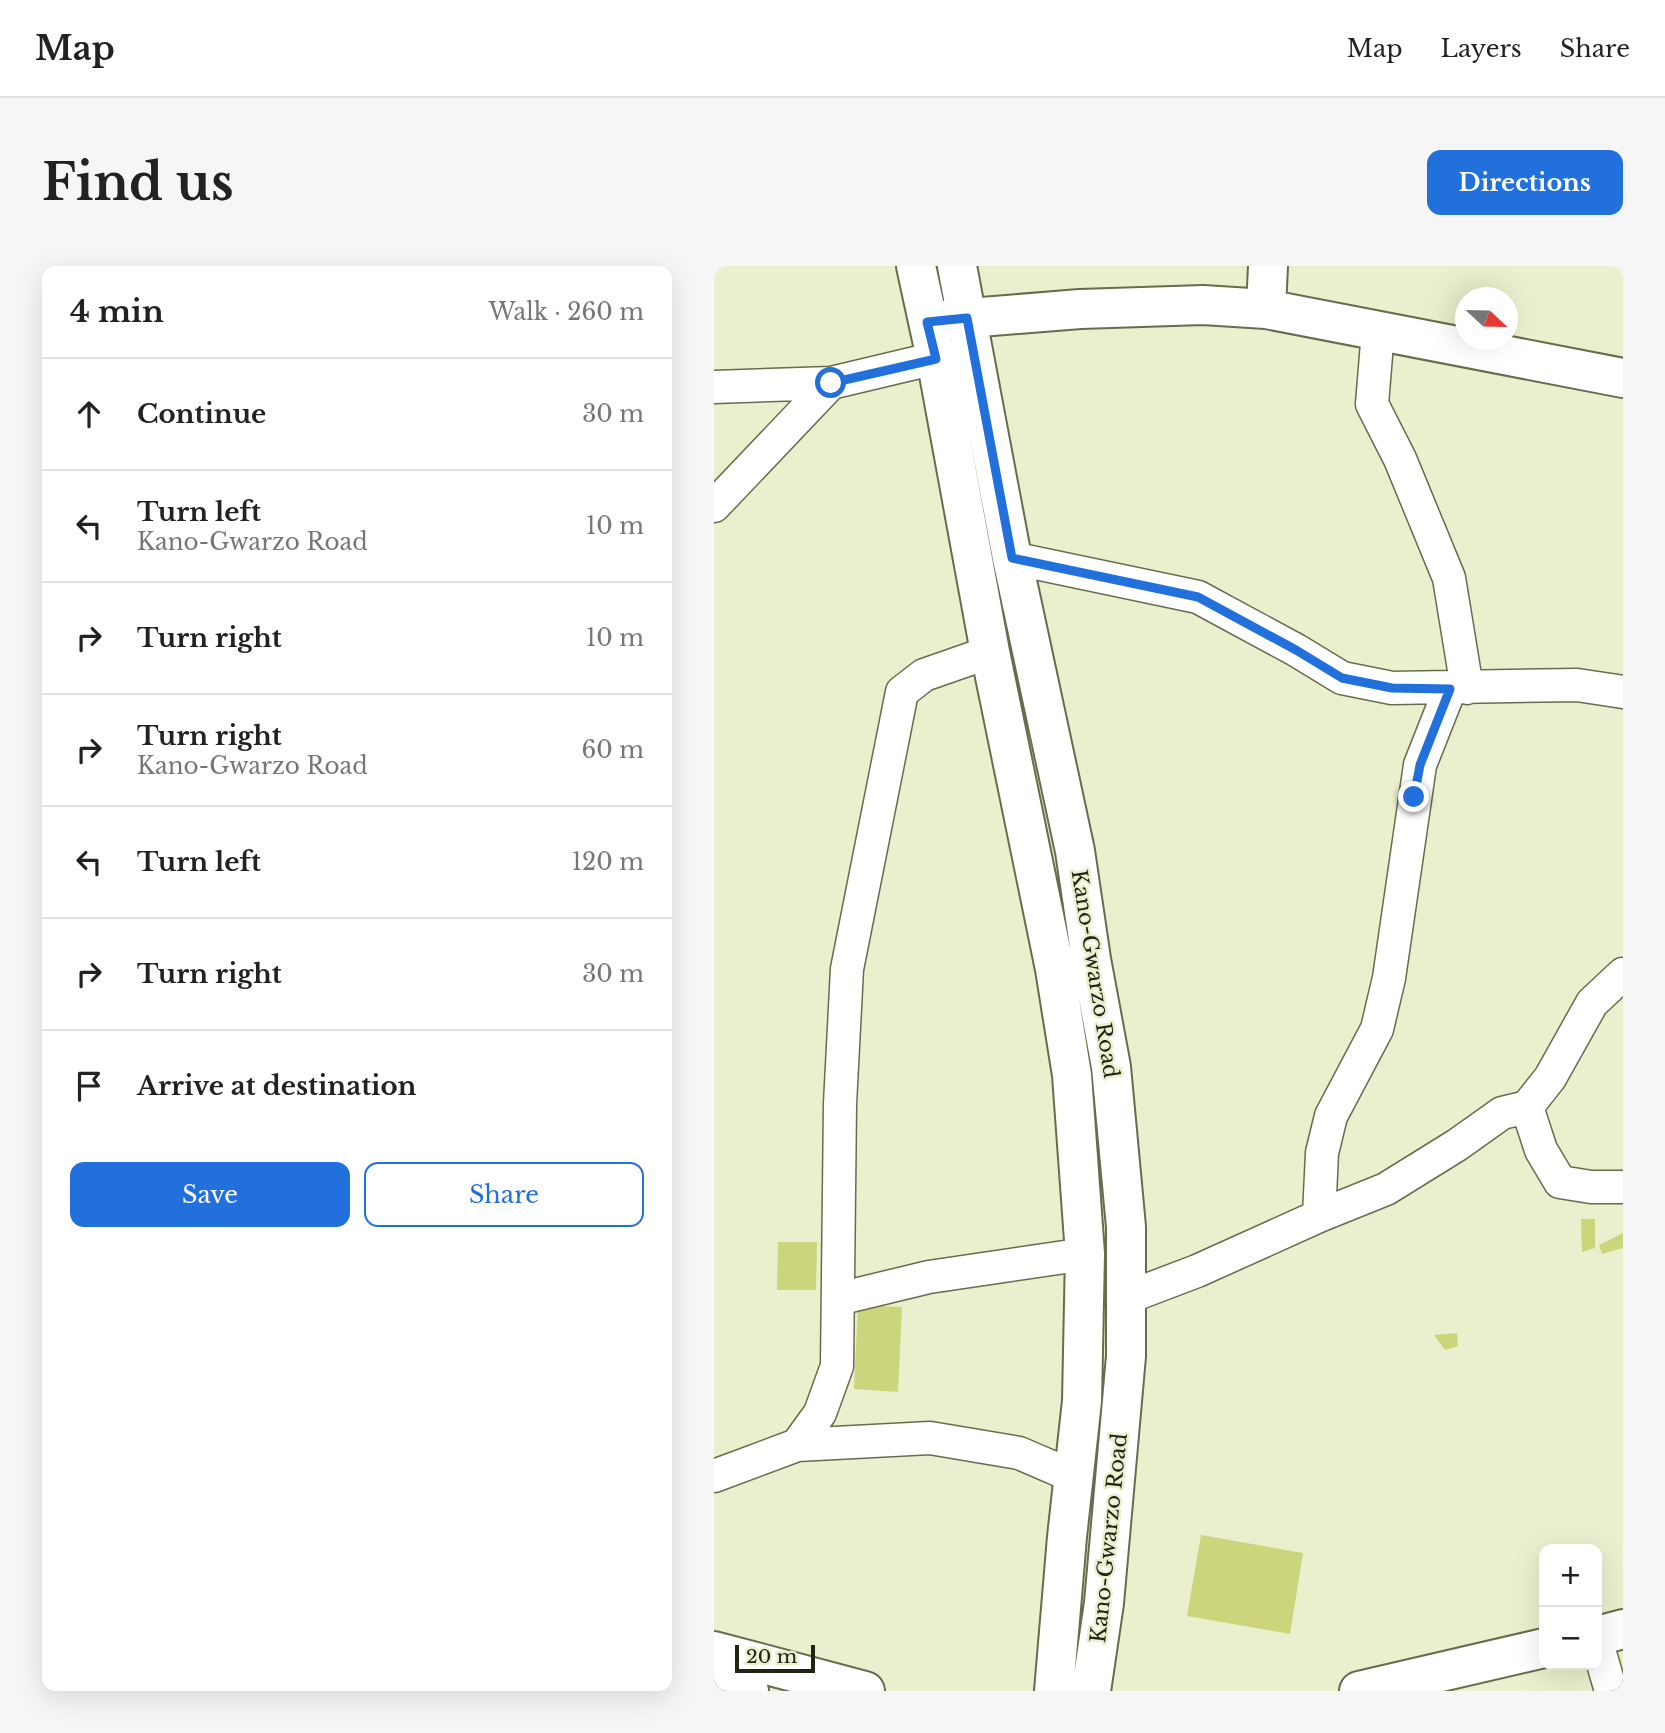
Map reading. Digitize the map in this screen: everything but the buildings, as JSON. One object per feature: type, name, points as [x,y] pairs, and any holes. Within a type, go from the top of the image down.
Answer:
[{"type":"main road","name":"Kano-Gwarzo Road","points":[[916,266],[936,359],[990,653],[1055,969],[1072,1075],[1085,1254],[1082,1401],[1054,1691]]},
{"type":"main road","name":"Kano-Gwarzo Road","points":[[957,266],[1012,558],[1075,851],[1111,1067],[1126,1227],[1126,1356],[1104,1602],[1091,1691]]},
{"type":"main road","points":[[1266,309],[1268,266]]},
{"type":"main road","points":[[927,322],[1080,309],[1203,305],[1266,309],[1623,378]]},
{"type":"main road","points":[[1359,1691],[1539,1649]]},
{"type":"main road","points":[[714,1651],[865,1691]]},
{"type":"main road","points":[[714,1681],[749,1691]]},
{"type":"street","points":[[1319,1216],[1322,1153],[1331,1116],[1377,1029],[1389,978],[1420,765],[1458,688],[1450,578],[1401,459],[1373,404],[1378,331]]},
{"type":"street","points":[[714,387],[831,383],[936,359]]},
{"type":"street","points":[[714,506],[831,383]]},
{"type":"street","points":[[1012,558],[1198,597],[1342,678],[1392,688],[1577,685],[1623,692]]},
{"type":"street","points":[[797,1445],[820,1413],[836,1366],[840,1104],[847,969],[902,692],[924,675],[990,653]]},
{"type":"street","points":[[1126,1298],[1207,1267],[1385,1189],[1503,1113],[1527,1107],[1550,1078],[1592,1003],[1623,974]]},
{"type":"street","points":[[1527,1107],[1541,1150],[1560,1182],[1591,1187],[1623,1187]]},
{"type":"street","points":[[838,1299],[929,1278],[1085,1254]]},
{"type":"street","points":[[714,1476],[797,1445],[930,1438],[1019,1453],[1075,1477]]},
{"type":"street","points":[[1611,1691],[1612,1631]]},
{"type":"route","points":[[831,383],[936,359],[927,322],[967,318],[1012,558],[1198,597],[1342,678],[1392,688],[1450,689],[1420,765],[1414,797]]}]
